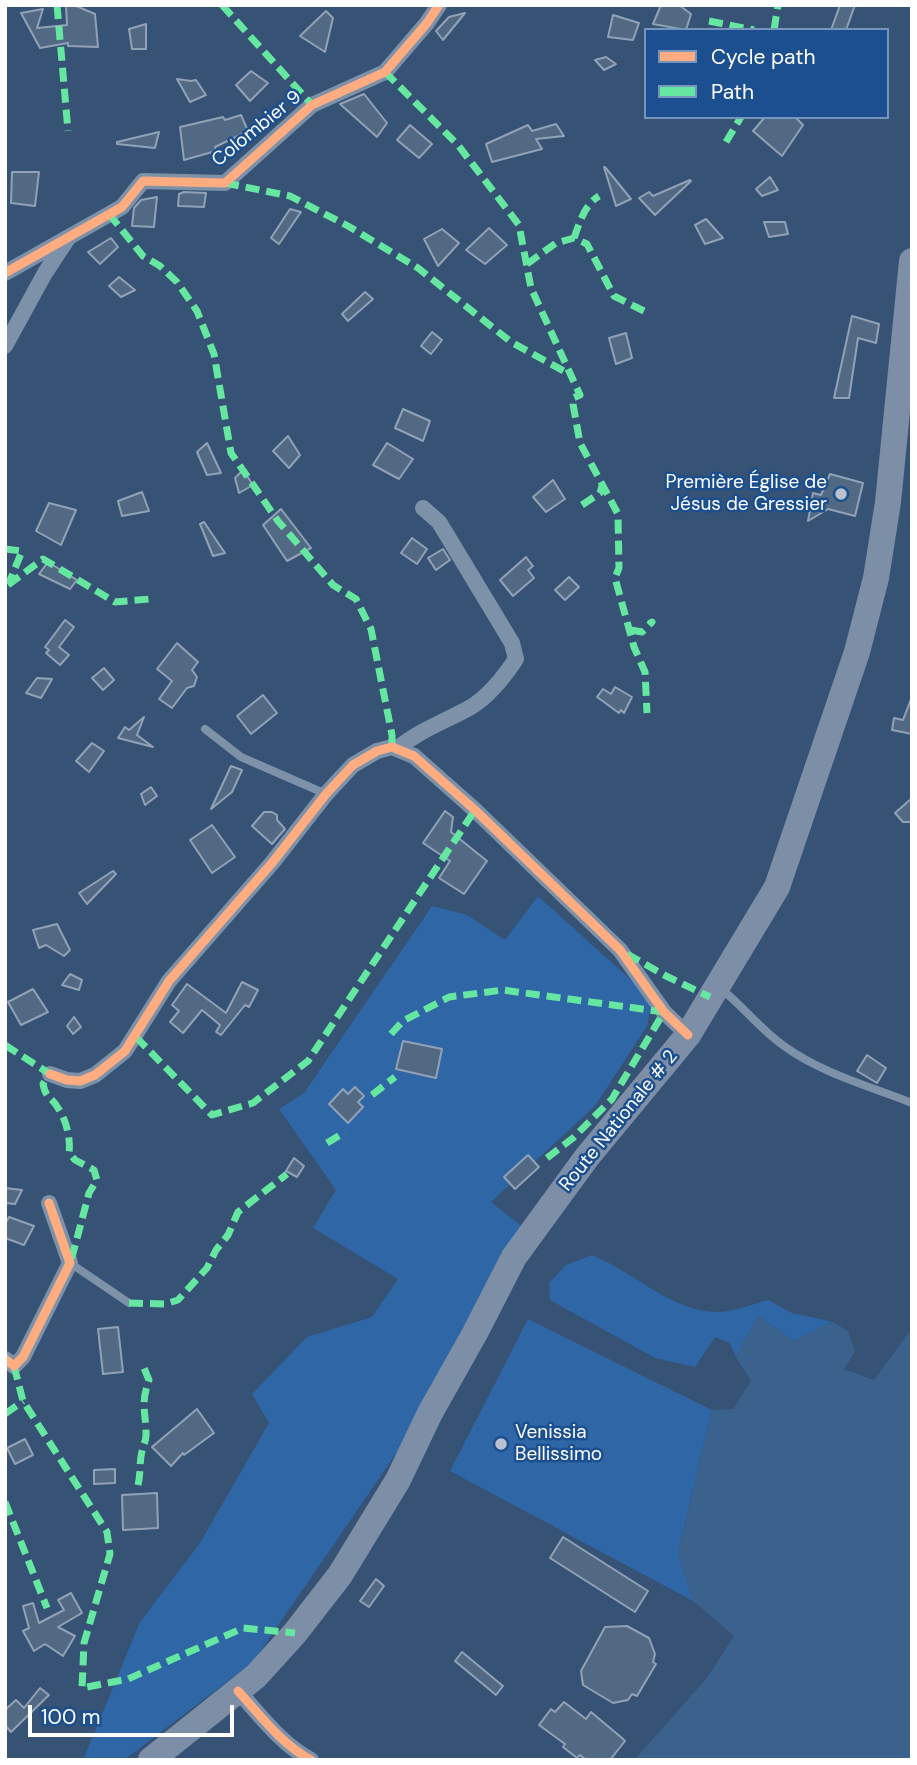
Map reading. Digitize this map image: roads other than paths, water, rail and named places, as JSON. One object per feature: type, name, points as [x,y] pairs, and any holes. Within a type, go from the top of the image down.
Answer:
[{"type":"main road","name":"Route Nationale # 2","points":[[151,1760],[256,1676],[295,1633],[340,1575],[398,1480],[430,1413],[514,1257],[587,1157],[688,1035],[777,887],[857,652],[876,578],[888,502],[912,261]]},
{"type":"street","name":"Colombier 9","points":[[5,273],[122,207],[143,181],[225,183],[312,105],[385,72],[428,23],[439,5]]},
{"type":"street","points":[[5,346],[69,236]]},
{"type":"street","points":[[398,748],[420,732],[473,706],[503,678],[516,659],[512,643],[439,522],[423,508]]},
{"type":"street","points":[[50,1074],[80,1081],[95,1075],[125,1051],[169,981],[272,863],[326,794],[353,765],[377,751],[392,747],[414,756],[475,810],[620,950],[664,1012],[688,1035]]},
{"type":"street","points":[[5,1359],[14,1366],[23,1357],[70,1263],[49,1203]]},
{"type":"street","points":[[239,1691],[282,1740],[311,1760]]},
{"type":"lane","points":[[205,729],[240,757],[326,794]]},
{"type":"lane","points":[[718,987],[738,1002],[757,1024],[784,1047],[820,1067],[912,1103]]},
{"type":"lane","points":[[70,1263],[129,1303]]},
{"type":"place","name":"Première Église de Jésus de Gressier","points":[[841,494]]},
{"type":"place","name":"Venissia Bellissimo","points":[[501,1444]]}]
